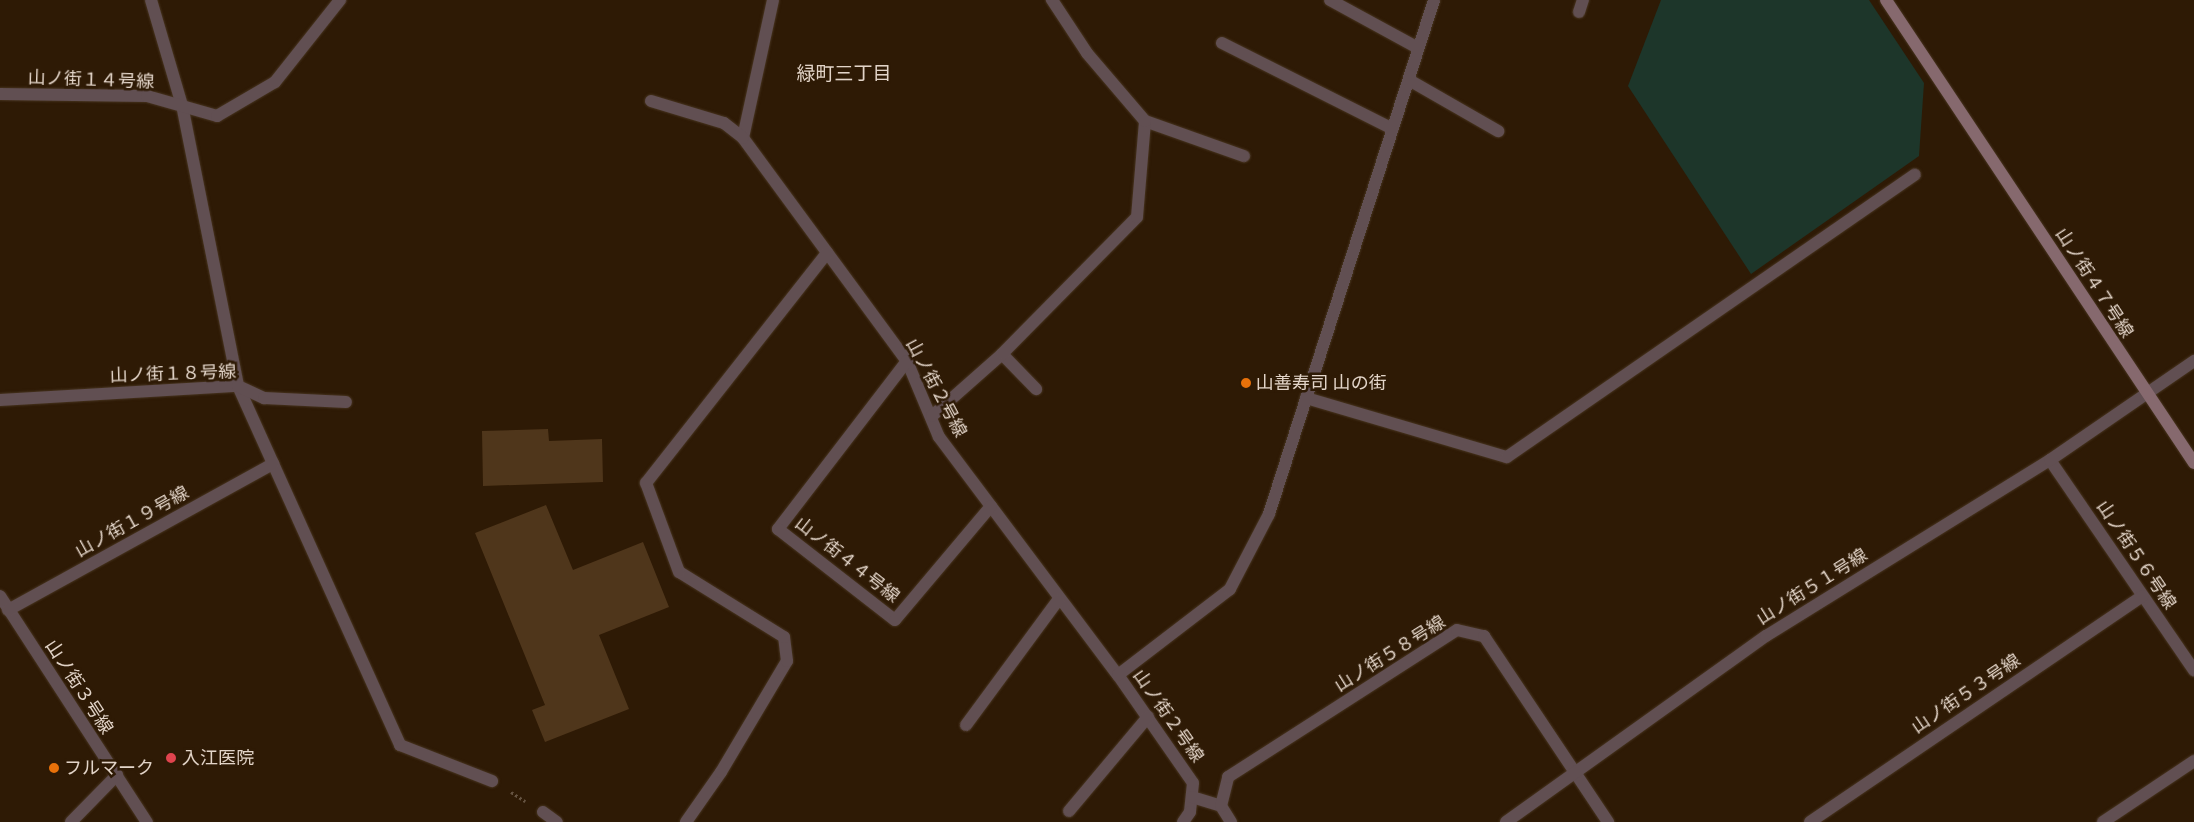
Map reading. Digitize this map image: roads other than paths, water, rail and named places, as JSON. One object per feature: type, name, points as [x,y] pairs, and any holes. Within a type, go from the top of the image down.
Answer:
[{"type":"street","points":[[151,0],[182,105],[238,386],[400,745],[492,780]]},
{"type":"street","name":"山ノ街１４号線","points":[[0,94],[147,96],[217,116],[275,82],[340,0]]},
{"type":"street","points":[[743,138],[773,0]]},
{"type":"street","points":[[1052,0],[1086,53],[1144,121],[1244,156]]},
{"type":"street","points":[[1330,0],[1418,48]]},
{"type":"street","points":[[1118,675],[1230,589],[1269,514],[1434,0]]},
{"type":"street","name":"山ノ街４７号線","points":[[1886,0],[2146,395],[2194,463]]},
{"type":"street","points":[[1222,43],[1393,129]]},
{"type":"street","points":[[1409,80],[1498,131]]},
{"type":"street","name":"山ノ街２号線","points":[[651,101],[724,123],[743,138],[907,361],[932,416],[939,437],[1058,600],[1118,675],[1148,717],[1193,783],[1192,797]]},
{"type":"street","points":[[932,416],[1002,354],[1137,217],[1144,121]]},
{"type":"street","points":[[1306,398],[1506,458],[1915,175]]},
{"type":"street","points":[[686,822],[721,772],[788,661],[784,637],[679,572],[646,483],[828,253]]},
{"type":"street","points":[[1002,354],[1036,389]]},
{"type":"street","name":"山ノ街４４号線","points":[[907,361],[778,529],[895,620],[991,506]]},
{"type":"street","name":"山ノ街５１号線","points":[[1506,822],[1766,636],[2050,460],[2194,361]]},
{"type":"street","name":"山ノ街１８号線","points":[[0,400],[238,386],[264,398],[346,402]]},
{"type":"street","name":"山ノ街５６号線","points":[[2050,460],[2194,670]]},
{"type":"street","name":"山ノ街１９号線","points":[[8,610],[274,464]]},
{"type":"street","name":"山ノ街３号線","points":[[0,596],[148,822]]},
{"type":"street","name":"山ノ街５３号線","points":[[1810,822],[2143,596]]},
{"type":"street","points":[[966,725],[1058,600]]},
{"type":"street","name":"山ノ街５８号線","points":[[1221,806],[1228,777],[1457,630],[1484,636],[1574,775],[1608,822]]},
{"type":"street","points":[[1068,811],[1148,717]]},
{"type":"street","points":[[2103,822],[2194,761]]},
{"type":"street","points":[[71,822],[116,775]]},
{"type":"street","points":[[1183,822],[1190,812],[1192,797],[1221,806],[1231,822]]},
{"type":"street","points":[[543,812],[557,822]]},
{"type":"place","name":"山善寿司 山の街","points":[[1246,383]]},
{"type":"place","name":"入江医院","points":[[171,758]]},
{"type":"place","name":"フルマーク","points":[[54,768]]},
{"type":"district","name":"緑町三丁目","points":[[844,74]]}]
